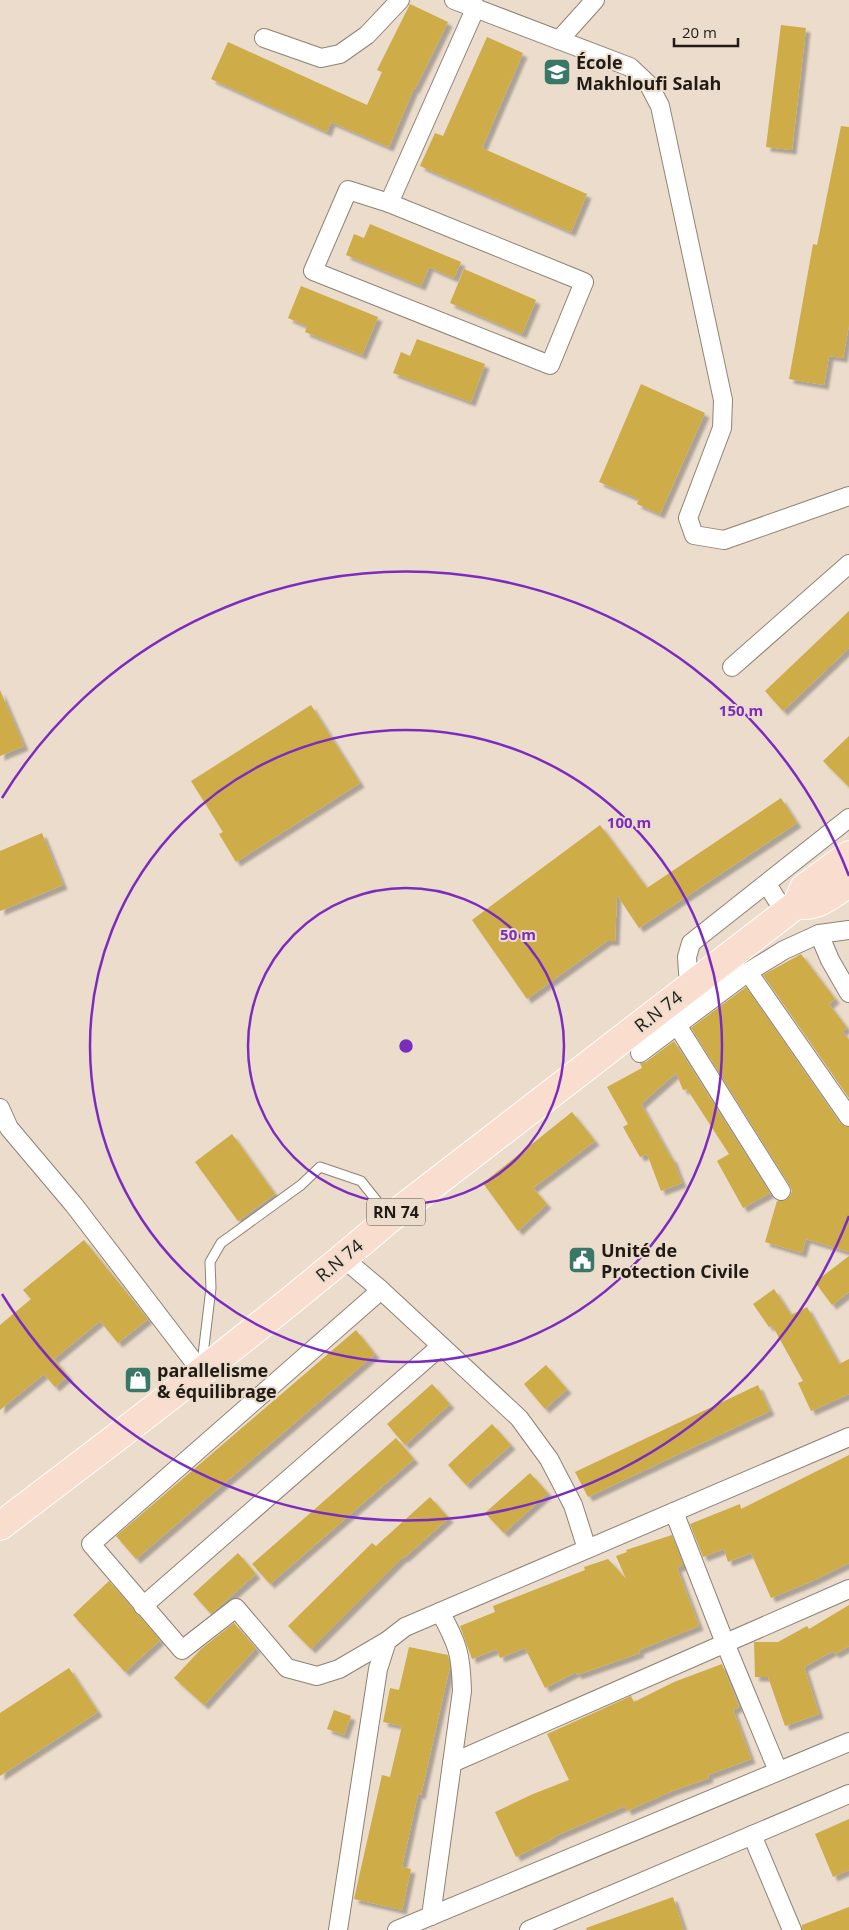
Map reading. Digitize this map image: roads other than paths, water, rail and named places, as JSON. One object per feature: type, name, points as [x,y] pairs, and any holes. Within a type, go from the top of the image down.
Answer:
[{"type":"main road","name":"R.N 74","points":[[0,1526],[201,1371],[390,1218],[791,909],[804,888],[849,854]]},
{"type":"main road","points":[[791,909],[818,903],[849,883]]},
{"type":"street","points":[[264,38],[321,58],[340,54],[367,35],[400,0]]},
{"type":"street","points":[[454,0],[630,68],[649,85],[660,106],[723,400],[722,428],[688,518],[694,535],[724,540],[849,496]]},
{"type":"street","points":[[559,40],[595,0]]},
{"type":"street","points":[[389,203],[476,7]]},
{"type":"street","points":[[348,190],[389,203],[584,282],[550,365],[313,270],[348,190]]},
{"type":"street","points":[[732,667],[849,564]]},
{"type":"street","points":[[689,987],[687,957],[691,943],[849,818]]},
{"type":"street","points":[[767,884],[791,909]]},
{"type":"street","points":[[640,1053],[748,972],[784,950],[819,934],[849,930]]},
{"type":"street","points":[[819,934],[830,960],[849,992]]},
{"type":"street","points":[[748,972],[849,1117]]},
{"type":"street","points":[[676,1025],[781,1191]]},
{"type":"street","points":[[0,1108],[9,1128],[74,1205],[201,1371]]},
{"type":"street","points":[[342,1258],[381,1290],[520,1418],[550,1459],[573,1505],[587,1549]]},
{"type":"street","points":[[381,1290],[90,1544],[182,1650],[236,1608],[287,1668],[317,1676],[339,1669],[387,1642],[405,1627],[849,1437]]},
{"type":"street","points":[[143,1606],[441,1346]]},
{"type":"street","points":[[674,1512],[778,1771]]},
{"type":"street","points":[[452,1763],[849,1589]]},
{"type":"street","points":[[431,1916],[462,1691],[461,1662],[455,1640],[440,1612]]},
{"type":"street","points":[[338,1930],[378,1669],[387,1642]]},
{"type":"street","points":[[397,1930],[849,1742]]},
{"type":"street","points":[[529,1930],[849,1794]]},
{"type":"street","points":[[752,1835],[792,1930]]},
{"type":"lane","points":[[201,1371],[211,1288],[210,1262],[221,1244],[301,1185],[320,1167],[361,1182],[390,1218]]},
{"type":"place","name":"École Makhloufi Salah","points":[[557,72]]},
{"type":"place","name":"Unité de Protection Civile","points":[[582,1260]]},
{"type":"place","name":"parallelisme & équilibrage","points":[[138,1380]]}]
